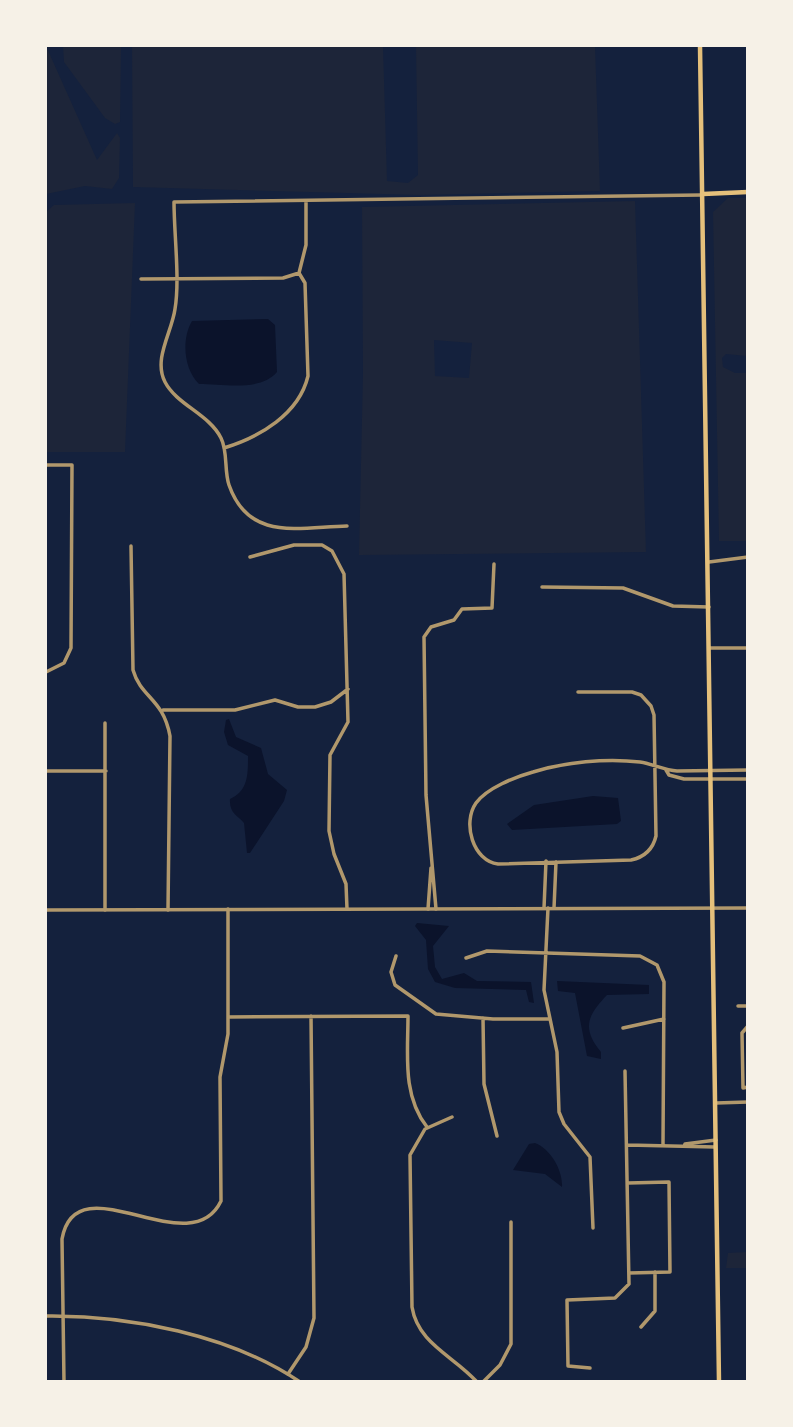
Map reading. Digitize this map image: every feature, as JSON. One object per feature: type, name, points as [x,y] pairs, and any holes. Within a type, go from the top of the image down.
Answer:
[{"type":"main road","points":[[700,46],[719,1381]]},
{"type":"main road","points":[[703,194],[747,192]]},
{"type":"street","points":[[347,526],[267,527],[253,522],[229,484],[225,447],[217,430],[169,389],[163,379],[163,351],[176,308],[174,202],[703,194]]},
{"type":"street","points":[[225,447],[242,442],[289,412],[305,390],[308,376],[305,283],[299,273],[306,245],[306,201]]},
{"type":"street","points":[[141,279],[283,278],[299,273]]},
{"type":"street","points":[[46,465],[72,465],[71,648],[59,667],[46,672]]},
{"type":"street","points":[[250,557],[294,545],[328,548],[339,561],[346,587],[348,725],[330,755],[329,831],[332,849],[346,884],[347,909]]},
{"type":"street","points":[[131,546],[133,670],[138,683],[163,710],[170,736],[168,910]]},
{"type":"street","points":[[709,562],[747,557]]},
{"type":"street","points":[[428,909],[430,868],[426,795],[424,637],[431,626],[452,621],[462,609],[492,608],[494,564]]},
{"type":"street","points":[[542,587],[623,588],[673,606],[709,607]]},
{"type":"street","points":[[710,648],[747,648]]},
{"type":"street","points":[[163,710],[235,710],[275,700],[301,708],[315,707],[331,702],[348,689]]},
{"type":"street","points":[[578,692],[632,691],[648,701],[654,716],[655,767],[656,836],[648,852],[631,860],[493,863],[479,854],[473,839],[471,816],[477,802],[521,776],[585,762],[636,762],[655,767],[666,770],[747,770]]},
{"type":"street","points":[[104,723],[105,910]]},
{"type":"street","points":[[666,770],[677,778],[747,779]]},
{"type":"street","points":[[46,771],[106,771]]},
{"type":"street","points":[[546,861],[544,990],[558,1061],[559,1116],[589,1154],[592,1163],[593,1228]]},
{"type":"street","points":[[554,908],[556,861]]},
{"type":"street","points":[[430,868],[435,872],[436,909]]},
{"type":"street","points":[[46,910],[747,908]]},
{"type":"street","points":[[64,1381],[63,1236],[74,1216],[90,1208],[187,1224],[201,1222],[215,1212],[223,1193],[220,1077],[228,1017],[228,909]]},
{"type":"street","points":[[466,958],[484,951],[545,953],[649,958],[657,965],[663,975],[663,1145]]},
{"type":"street","points":[[396,956],[392,978],[401,991],[436,1014],[550,1019]]},
{"type":"street","points":[[738,1006],[747,1006]]},
{"type":"street","points":[[288,1374],[308,1342],[314,1318],[311,1016]]},
{"type":"street","points":[[228,1017],[408,1016],[409,1092],[417,1113],[427,1127]]},
{"type":"street","points":[[483,1018],[485,1084],[497,1136]]},
{"type":"street","points":[[623,1028],[664,1019]]},
{"type":"street","points":[[745,1088],[742,1033],[747,1026]]},
{"type":"street","points":[[590,1368],[568,1366],[567,1300],[618,1297],[627,1288],[629,1273],[625,1070]]},
{"type":"street","points":[[716,1102],[747,1102]]},
{"type":"street","points":[[452,1117],[427,1127],[417,1137],[409,1158],[413,1315],[428,1340],[477,1381]]},
{"type":"street","points":[[627,1145],[685,1144],[716,1140]]},
{"type":"street","points":[[685,1144],[716,1147]]},
{"type":"street","points":[[628,1183],[669,1182],[670,1272],[629,1273]]},
{"type":"street","points":[[483,1381],[499,1366],[511,1344],[511,1222]]},
{"type":"street","points":[[641,1327],[655,1311],[655,1272]]},
{"type":"street","points":[[46,1316],[120,1321],[223,1344],[260,1357],[300,1381]]},
{"type":"shaded area","points":[[46,46],[97,160],[117,133],[120,138],[119,178],[112,189],[85,186],[46,194]]},
{"type":"shaded area","points":[[63,46],[121,46],[120,122],[115,124],[105,118],[64,62]]},
{"type":"shaded area","points":[[132,46],[383,46],[387,181],[408,183],[418,175],[416,46],[595,46],[600,191],[419,195],[133,187]]},
{"type":"shaded area","points":[[728,198],[747,198],[747,356],[726,354],[722,358],[723,367],[735,373],[747,373],[747,541],[719,541],[713,212]]},
{"type":"shaded area","points":[[635,201],[646,552],[359,555],[363,373],[362,207]],"holes":[[[434,340],[472,343],[469,378],[435,376]]]},
{"type":"shaded area","points":[[135,203],[125,452],[46,452],[46,212],[54,205]]},
{"type":"shaded area","points":[[268,319],[275,325],[277,372],[270,378],[251,385],[199,384],[187,362],[185,345],[192,321]]},
{"type":"shaded area","points":[[229,719],[236,737],[261,748],[268,774],[287,790],[284,801],[250,853],[247,853],[244,823],[234,813],[230,804],[230,799],[240,792],[246,782],[248,756],[228,745],[224,732],[226,720]]},
{"type":"shaded area","points":[[593,796],[618,798],[621,821],[617,824],[512,830],[507,824],[534,805]]},
{"type":"shaded area","points":[[417,923],[449,926],[433,946],[435,967],[442,979],[464,973],[477,981],[531,982],[534,1003],[529,1002],[526,990],[455,988],[435,982],[428,969],[426,940],[415,926]]},
{"type":"shaded area","points":[[557,981],[649,985],[649,994],[607,995],[595,1009],[591,1015],[589,1029],[601,1052],[601,1059],[587,1056],[575,993],[558,991]]},
{"type":"shaded area","points":[[535,1143],[546,1150],[555,1161],[562,1187],[545,1174],[513,1170],[529,1144]]},
{"type":"shaded area","points":[[747,1252],[747,1268],[726,1268],[728,1253]]}]
